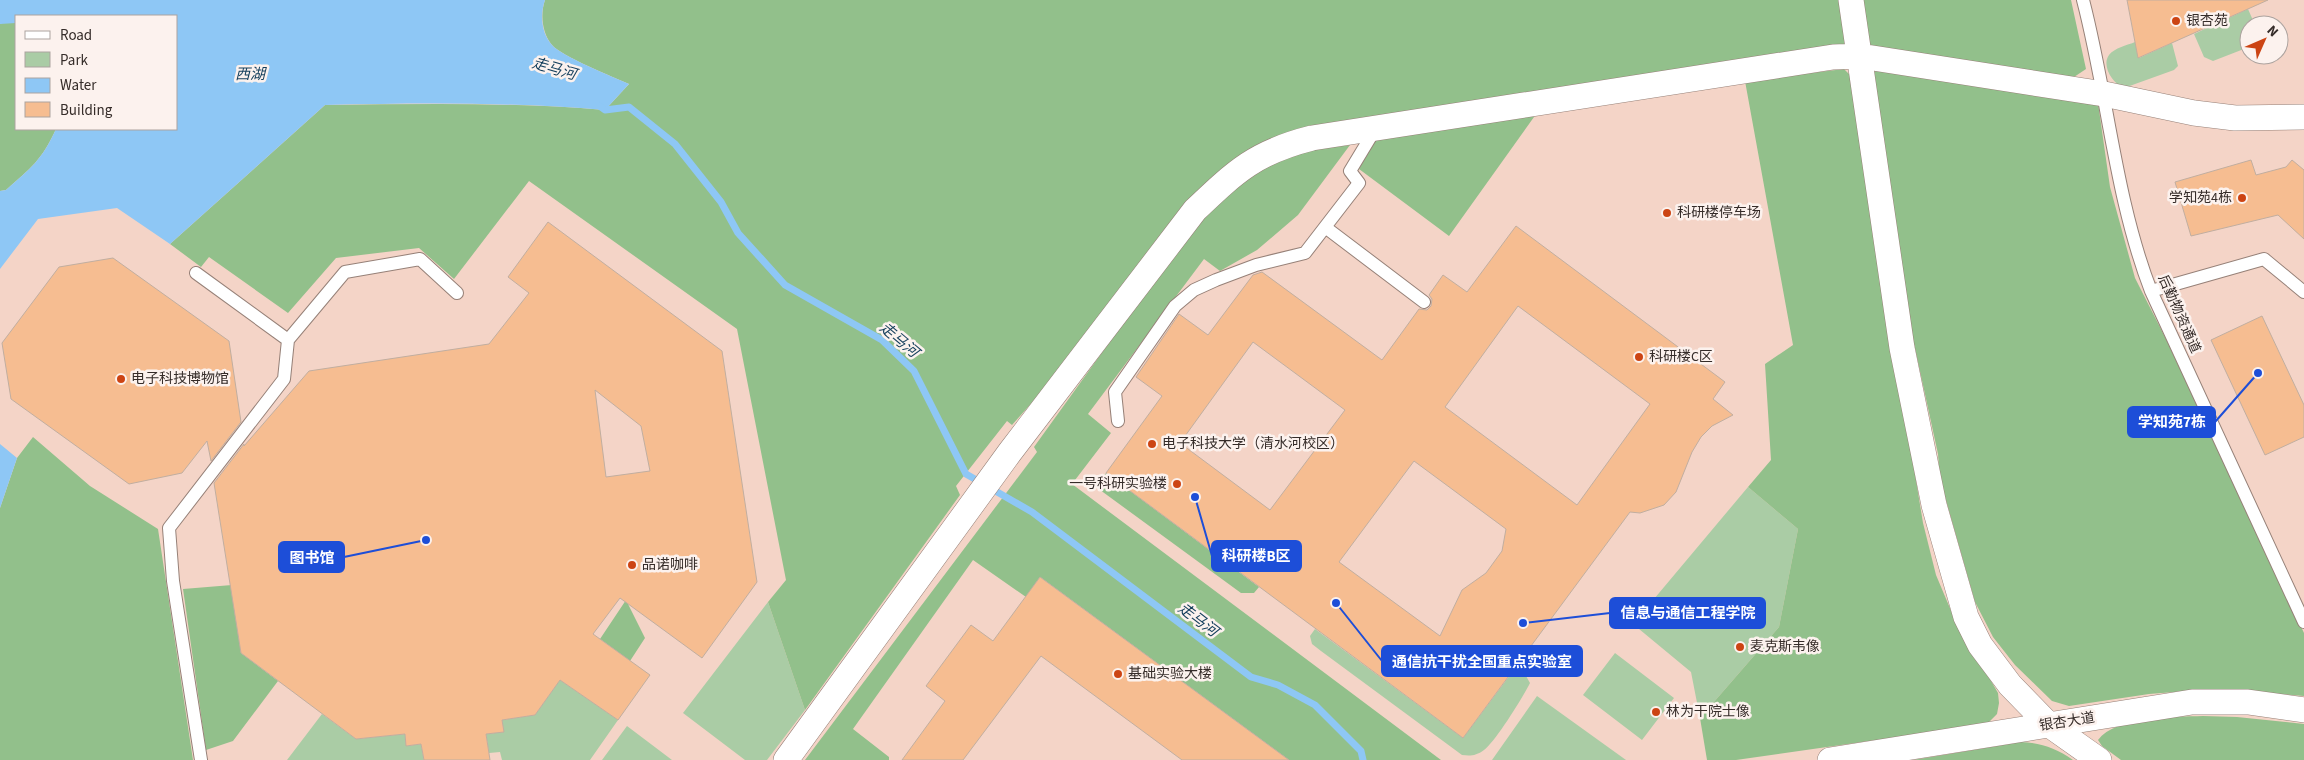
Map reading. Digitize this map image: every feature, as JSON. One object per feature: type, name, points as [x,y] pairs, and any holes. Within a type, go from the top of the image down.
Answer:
[{"type":"street","points":[[1851,0],[1902,348],[1934,505],[1949,564],[1966,617],[1980,645],[2010,686],[2048,724],[2099,760]]},
{"type":"street","points":[[786,760],[1010,452],[1195,210],[1226,180],[1258,156],[1285,144],[1312,138],[1815,60],[1860,56],[2104,94],[2194,113],[2235,118],[2304,117]]},
{"type":"street","name":"银杏大道","points":[[1830,760],[2192,702],[2248,702],[2304,710]]},
{"type":"lane","name":"后勤物资通道","points":[[2083,0],[2136,252],[2151,291],[2304,622]]},
{"type":"lane","points":[[1118,421],[1115,392],[1175,306],[1194,290],[1216,280],[1256,265],[1306,254],[1359,183],[1350,171],[1376,128]]},
{"type":"lane","points":[[1325,227],[1424,302]]},
{"type":"lane","points":[[201,760],[173,581],[169,528],[284,378],[288,340],[345,272],[420,259],[456,293]]},
{"type":"lane","points":[[2151,291],[2264,259],[2304,292]]},
{"type":"lane","points":[[196,273],[288,340]]},
{"type":"shaded area","name":"电子科技大学（清水河校区）","points":[[0,0],[2304,0],[2304,760],[0,760]]},
{"type":"green space","points":[[545,0],[2071,0],[2086,69],[2068,81],[1860,56],[1309,130],[1191,202],[1036,398],[1012,425],[1007,421],[956,486],[960,495],[805,710],[768,602],[786,580],[737,329],[529,181],[454,279],[419,248],[336,258],[288,313],[209,257],[201,267],[170,244],[325,105],[500,105],[605,110],[629,84],[566,55],[552,45],[546,35],[543,23]]},
{"type":"green space","points":[[2248,9],[2251,15],[2239,15],[2239,51],[2213,61],[2204,57],[2194,34]]},
{"type":"green space","points":[[4,22],[15,23],[15,130],[56,130],[46,149],[35,163],[6,190],[0,191],[0,24]]},
{"type":"green space","points":[[2135,42],[2139,58],[2172,43],[2178,66],[2174,70],[2124,88],[2120,86],[2109,74],[2106,64],[2107,59],[2114,50]]},
{"type":"green space","points":[[1890,62],[2098,103],[2110,187],[2135,278],[2165,337],[2304,633],[2304,696],[2244,691],[2200,690],[2149,694],[2069,706],[2052,701],[2015,665],[1993,637],[1975,602],[1940,479],[1938,454],[1913,339],[1871,74]]},
{"type":"green space","points":[[1844,69],[1850,75],[1923,523],[1936,575],[1952,613],[1998,693],[1997,714],[1983,728],[1869,741],[1736,760],[1707,760],[1700,718],[1779,627],[1798,529],[1748,487],[1771,460],[1765,364],[1793,345],[1745,81]]},
{"type":"green space","points":[[1539,110],[1449,236],[1359,169],[1374,136]]},
{"type":"green space","points":[[1350,145],[1298,215],[1257,250],[1220,271],[1204,259],[1088,414],[1111,433],[1072,484],[1441,760],[1289,760],[1040,577],[1026,597],[973,560],[853,729],[889,757],[889,760],[805,760],[1037,452],[1034,447],[1199,218],[1227,190],[1288,153]]},
{"type":"green space","points":[[33,437],[90,486],[158,529],[193,760],[0,760],[0,508],[17,458]]},
{"type":"green space","points":[[1106,473],[1259,587],[1254,593],[1241,593],[1096,487]]},
{"type":"green space","points":[[1748,487],[1798,529],[1779,627],[1700,718],[1691,672],[1633,624]]},
{"type":"green space","points":[[232,585],[241,653],[278,681],[233,741],[206,750],[183,589]]},
{"type":"green space","points":[[626,600],[645,638],[630,661],[600,639]]},
{"type":"green space","points":[[768,602],[805,710],[767,760],[745,760],[683,713]]},
{"type":"green space","points":[[1315,629],[1463,738],[1516,667],[1526,676],[1530,683],[1509,719],[1489,745],[1476,754],[1462,755],[1312,644],[1310,636]]},
{"type":"green space","points":[[1615,653],[1674,698],[1642,740],[1583,695]]},
{"type":"green space","points":[[560,680],[618,720],[590,760],[502,760],[500,752],[489,753],[486,734],[503,732],[502,720],[535,715]]},
{"type":"green space","points":[[1537,696],[1626,760],[1492,760]]},
{"type":"green space","points":[[322,714],[356,739],[405,734],[407,746],[421,744],[424,760],[287,760]]},
{"type":"green space","points":[[2203,716],[2237,717],[2304,724],[2304,760],[2121,760],[2102,746],[2098,740],[2106,732],[2131,722],[2146,719]]},
{"type":"green space","points":[[627,726],[672,760],[602,760]]},
{"type":"green space","points":[[2021,742],[2048,747],[2061,752],[2073,760],[1913,760]]},
{"type":"water","name":"西湖","points":[[0,0],[545,0],[542,11],[542,23],[548,40],[557,50],[629,84],[605,110],[500,104],[325,105],[170,244],[117,208],[38,219],[0,269],[0,191],[6,190],[35,163],[46,149],[56,130],[178,130],[178,15],[15,15],[15,23],[0,24]]},
{"type":"water","points":[[0,444],[17,458],[0,508]]},
{"type":"building","name":"银杏苑","points":[[2127,0],[2268,0],[2138,58]]},
{"type":"building","name":"学知苑4栋","points":[[2251,160],[2256,175],[2286,167],[2292,160],[2304,170],[2304,239],[2278,215],[2191,236],[2175,182]]},
{"type":"building","points":[[548,222],[722,351],[757,582],[702,658],[620,598],[593,634],[650,675],[618,720],[560,680],[535,715],[502,720],[504,732],[486,734],[490,760],[424,760],[421,744],[406,746],[405,734],[356,739],[241,653],[214,483],[244,444],[244,446],[309,371],[489,344],[529,293],[508,277]],"holes":[[[595,390],[641,426],[650,471],[606,477]]]},
{"type":"building","name":"一号科研实验楼","points":[[1516,226],[1725,382],[1713,399],[1733,415],[1712,426],[1701,437],[1692,452],[1676,492],[1664,505],[1640,513],[1630,512],[1463,738],[1106,473],[1162,396],[1136,377],[1179,314],[1208,335],[1253,275],[1262,272],[1382,360],[1419,309],[1427,310],[1431,306],[1432,299],[1429,295],[1443,275],[1467,292]],"holes":[[[1518,306],[1650,404],[1577,505],[1445,407]],[[1253,342],[1345,410],[1270,510],[1180,443]],[[1414,461],[1506,529],[1502,551],[1486,573],[1462,590],[1440,636],[1339,562]]]},
{"type":"building","name":"电子科技博物馆","points":[[113,258],[229,341],[241,422],[211,461],[207,441],[182,473],[129,484],[11,399],[2,343],[59,267]]},
{"type":"building","points":[[2262,316],[2304,405],[2304,437],[2265,455],[2211,340]]},
{"type":"building","name":"基础实验大楼","points":[[1040,577],[1289,760],[1182,760],[1041,656],[963,760],[902,760],[945,701],[926,686],[971,625],[993,641]]},
{"type":"waterway","name":"走马河","points":[[598,105],[605,110],[629,107],[675,144],[721,202],[738,233],[785,285],[882,340],[914,371],[966,474],[1032,512],[1251,677],[1278,685],[1315,705],[1361,751],[1363,760]]},
{"type":"place","name":"银杏苑","points":[[2176,21]]},
{"type":"place","name":"学知苑4栋","points":[[2242,198]]},
{"type":"place","name":"科研楼停车场","points":[[1667,213]]},
{"type":"place","name":"科研楼C区","points":[[1639,357]]},
{"type":"place","name":"学知苑7栋","points":[[2258,373]]},
{"type":"place","name":"电子科技博物馆","points":[[121,379]]},
{"type":"place","name":"电子科技大学（清水河校区）","points":[[1152,444]]},
{"type":"place","name":"一号科研实验楼","points":[[1177,484]]},
{"type":"place","name":"科研楼B区","points":[[1195,497]]},
{"type":"place","name":"图书馆","points":[[426,540]]},
{"type":"place","name":"品诺咖啡","points":[[632,565]]},
{"type":"place","name":"通信抗干扰全国重点实验室","points":[[1336,603]]},
{"type":"place","name":"信息与通信工程学院","points":[[1523,623]]},
{"type":"place","name":"麦克斯韦像","points":[[1740,647]]},
{"type":"place","name":"基础实验大楼","points":[[1118,674]]},
{"type":"place","name":"林为干院士像","points":[[1656,712]]}]
